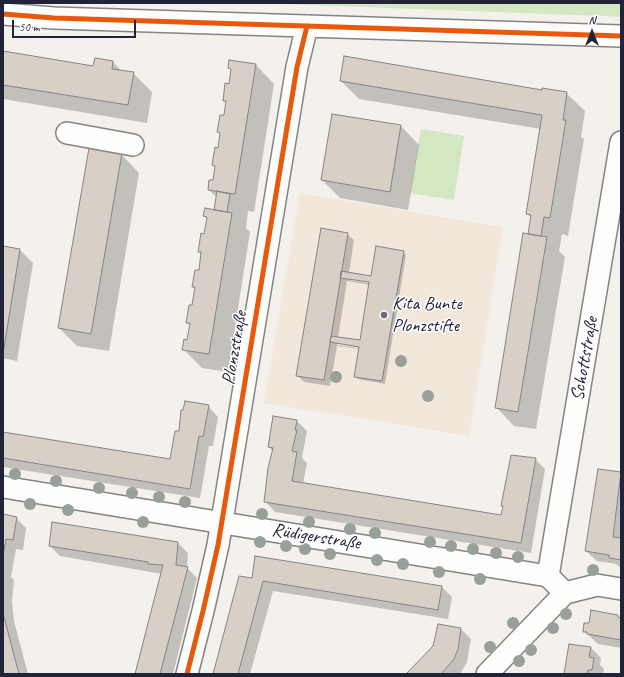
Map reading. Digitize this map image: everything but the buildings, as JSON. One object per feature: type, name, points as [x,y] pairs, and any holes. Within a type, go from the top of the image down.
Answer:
[{"type":"street","points":[[3,14],[54,18],[621,36]]},
{"type":"street","name":"Plonzstraße","points":[[187,674],[204,611],[222,522],[298,67],[307,26]]},
{"type":"street","points":[[67,133],[133,145]]},
{"type":"street","name":"Schottstraße","points":[[548,576],[621,142]]},
{"type":"street","name":"Rüdigerstraße","points":[[3,487],[548,576]]},
{"type":"street","points":[[548,576],[565,593]]},
{"type":"street","points":[[487,674],[565,593],[598,585],[621,589]]},
{"type":"shaded area","name":"Kita Bunte Plonzstifte","points":[[300,193],[503,227],[469,436],[264,403]]},
{"type":"green space","points":[[254,3],[621,3],[621,17],[603,16]]},
{"type":"green space","points":[[421,129],[464,136],[454,200],[410,193]]},
{"type":"cycle path","points":[[3,14],[54,18],[621,36]]},
{"type":"cycle path","points":[[187,674],[218,545],[297,67],[307,26]]},
{"type":"place","name":"Kita Bunte Plonzstifte","points":[[384,315]]}]
